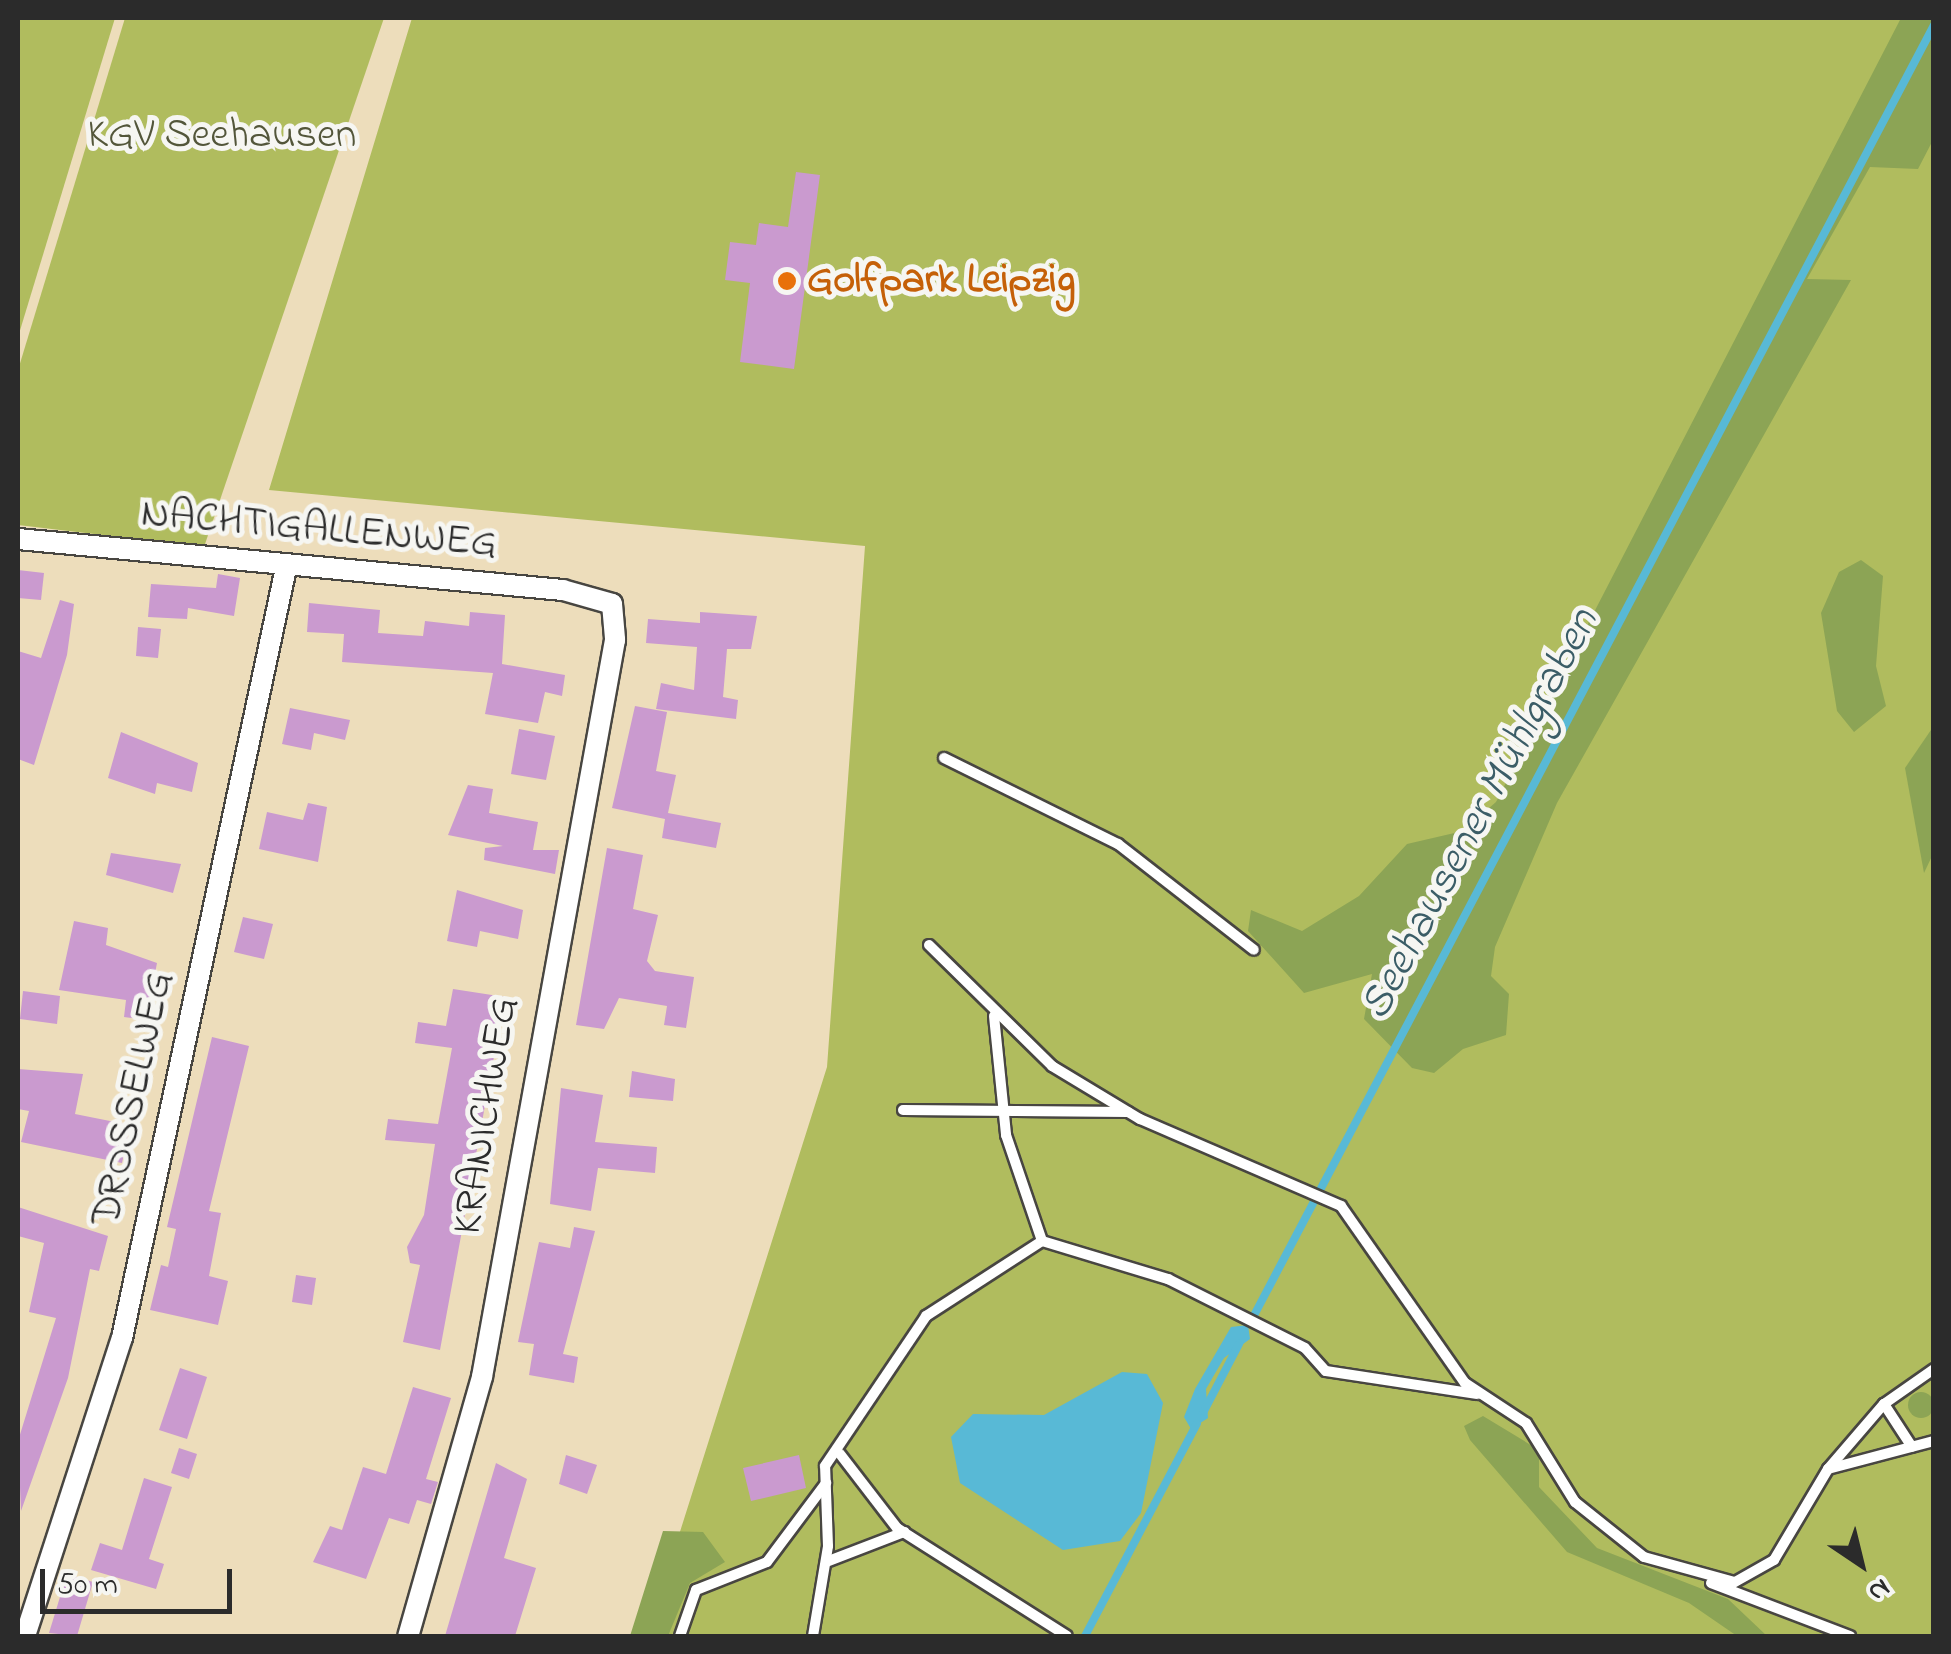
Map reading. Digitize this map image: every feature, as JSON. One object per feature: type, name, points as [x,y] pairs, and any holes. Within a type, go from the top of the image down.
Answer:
[{"type":"street","name":"NACHTIGALLENWEG","points":[[18,539],[286,568],[576,591],[612,604]]},
{"type":"street","name":"DROSSELWEG","points":[[25,1636],[122,1338],[286,568]]},
{"type":"street","name":"KRANICHWEG","points":[[408,1636],[482,1377],[614,640],[612,604]]},
{"type":"lane","points":[[944,758],[1118,844],[1254,950]]},
{"type":"lane","points":[[928,946],[994,1016],[1052,1066],[1128,1112],[1341,1206],[1414,1322],[1483,1395],[1526,1423],[1606,1535],[1706,1581],[1850,1636]]},
{"type":"lane","points":[[994,1016],[1003,1109],[1017,1182],[1042,1241]]},
{"type":"lane","points":[[903,1110],[1128,1112]]},
{"type":"lane","points":[[814,1636],[826,1562],[825,1466],[840,1454],[926,1316],[1042,1241],[1168,1279],[1305,1348],[1326,1370],[1483,1395]]},
{"type":"lane","points":[[1706,1581],[1734,1582],[1774,1560],[1828,1468],[1884,1404],[1934,1369]]},
{"type":"lane","points":[[1884,1404],[1912,1447]]},
{"type":"lane","points":[[1828,1468],[1934,1441]]},
{"type":"lane","points":[[840,1454],[904,1532],[1067,1636]]},
{"type":"lane","points":[[680,1636],[696,1590],[767,1562],[826,1482]]},
{"type":"lane","points":[[826,1562],[904,1532]]},
{"type":"green space","name":"KGV Seehausen","points":[[18,18],[115,18],[18,337]]},
{"type":"green space","name":"KGV Seehausen","points":[[125,18],[384,18],[204,547],[18,525],[18,370]]},
{"type":"green space","name":"Golfpark Leipzig","points":[[412,18],[1933,18],[1933,1636],[647,1636],[827,1067],[865,546],[269,490]]},
{"type":"green space","points":[[1901,18],[1933,18],[1933,140],[1918,169],[1870,167],[1807,279],[1851,280],[1557,803],[1495,947],[1491,976],[1509,994],[1506,1035],[1463,1049],[1434,1073],[1412,1068],[1364,1019],[1372,974],[1304,993],[1248,931],[1251,910],[1302,931],[1359,896],[1407,844],[1463,831],[1496,802]]},
{"type":"green space","points":[[1861,560],[1883,576],[1876,666],[1886,706],[1854,732],[1837,711],[1821,613],[1839,572]]},
{"type":"green space","points":[[1933,727],[1933,854],[1924,873],[1905,768]]},
{"type":"green space","points":[[1921,1392],[1930,1396],[1934,1405],[1930,1414],[1921,1418],[1912,1414],[1908,1405],[1912,1396]]},
{"type":"green space","points":[[1483,1416],[1539,1450],[1539,1487],[1597,1548],[1728,1599],[1767,1636],[1737,1636],[1689,1603],[1567,1552],[1470,1440],[1464,1426]]},
{"type":"green space","points":[[663,1531],[703,1532],[725,1562],[690,1583],[668,1636],[630,1636]]},
{"type":"water","points":[[1248,1325],[1250,1339],[1224,1358],[1206,1389],[1208,1418],[1191,1429],[1184,1417],[1195,1389],[1231,1327]]},
{"type":"water","points":[[1122,1372],[1147,1374],[1163,1403],[1141,1513],[1120,1541],[1063,1550],[960,1483],[951,1437],[973,1414],[1044,1415]]},
{"type":"building","points":[[796,172],[820,175],[794,369],[740,362],[750,283],[725,280],[730,242],[756,245],[759,223],[788,227]]},
{"type":"building","points":[[18,570],[44,573],[41,600],[18,598]]},
{"type":"building","points":[[218,574],[240,578],[234,616],[188,608],[187,619],[148,617],[151,584],[216,588]]},
{"type":"building","points":[[60,600],[74,604],[67,655],[34,765],[18,759],[18,651],[41,658]]},
{"type":"building","points":[[309,603],[380,610],[378,633],[423,636],[425,621],[469,626],[470,612],[505,615],[502,664],[565,675],[562,696],[545,692],[538,723],[485,714],[493,673],[342,662],[344,634],[307,632]]},
{"type":"building","points":[[700,612],[757,616],[751,649],[727,649],[723,697],[738,700],[736,719],[656,709],[661,683],[694,690],[697,647],[646,643],[648,619],[700,623]]},
{"type":"building","points":[[138,627],[161,629],[158,658],[136,656]]},
{"type":"building","points":[[635,706],[667,712],[656,771],[676,775],[668,813],[721,823],[716,848],[662,838],[665,819],[612,808]]},
{"type":"building","points":[[290,708],[350,720],[345,740],[314,733],[311,750],[282,744]]},
{"type":"building","points":[[519,729],[555,736],[546,780],[511,774]]},
{"type":"building","points":[[121,732],[198,763],[192,792],[157,783],[155,794],[108,778]]},
{"type":"building","points":[[468,785],[493,789],[489,813],[538,822],[533,850],[559,850],[555,874],[484,860],[485,848],[503,846],[448,835]]},
{"type":"building","points":[[308,803],[327,807],[318,862],[259,849],[267,812],[303,820]]},
{"type":"building","points":[[607,848],[643,855],[633,909],[658,915],[647,961],[655,971],[694,977],[686,1028],[664,1025],[667,1006],[619,998],[604,1029],[576,1025]]},
{"type":"building","points":[[111,853],[181,864],[173,893],[106,875]]},
{"type":"building","points":[[457,890],[523,910],[518,939],[480,931],[477,947],[447,941]]},
{"type":"building","points":[[243,917],[273,924],[264,959],[234,952]]},
{"type":"building","points":[[74,921],[108,928],[106,945],[157,963],[146,1020],[124,1017],[126,1000],[59,990]]},
{"type":"building","points":[[453,989],[505,997],[440,1350],[403,1342],[420,1265],[410,1263],[407,1247],[424,1215],[435,1144],[385,1140],[388,1119],[438,1124],[452,1048],[415,1043],[418,1022],[446,1026]]},
{"type":"building","points":[[23,991],[60,996],[57,1024],[20,1019]]},
{"type":"building","points":[[212,1037],[249,1046],[209,1211],[221,1213],[209,1276],[228,1281],[218,1325],[150,1310],[161,1265],[168,1267],[176,1229],[167,1227]]},
{"type":"building","points":[[18,1069],[83,1074],[75,1114],[130,1125],[122,1163],[21,1142],[29,1111],[18,1109]]},
{"type":"building","points":[[632,1071],[675,1079],[673,1101],[629,1097]]},
{"type":"building","points":[[561,1088],[603,1095],[595,1142],[657,1147],[655,1173],[598,1168],[591,1211],[550,1204]]},
{"type":"building","points":[[18,1207],[108,1236],[99,1271],[90,1269],[68,1378],[21,1511],[18,1441],[56,1318],[29,1312],[44,1243],[18,1236]]},
{"type":"building","points":[[574,1227],[595,1231],[563,1354],[578,1357],[574,1383],[529,1375],[534,1344],[518,1342],[539,1242],[570,1248]]},
{"type":"building","points":[[296,1275],[316,1278],[312,1305],[292,1302]]},
{"type":"building","points":[[180,1368],[207,1377],[187,1439],[159,1430]]},
{"type":"building","points":[[413,1387],[451,1398],[426,1479],[438,1482],[431,1504],[417,1500],[409,1524],[389,1518],[366,1579],[313,1562],[330,1526],[342,1530],[363,1467],[386,1474]]},
{"type":"building","points":[[179,1448],[197,1454],[189,1479],[171,1473]]},
{"type":"building","points":[[566,1455],[597,1465],[587,1494],[559,1484]]},
{"type":"building","points":[[799,1455],[806,1488],[751,1501],[743,1468]]},
{"type":"building","points":[[496,1463],[527,1479],[504,1558],[536,1568],[515,1636],[445,1636]]},
{"type":"building","points":[[144,1478],[172,1487],[149,1559],[164,1564],[156,1589],[91,1570],[100,1543],[122,1550]]},
{"type":"building","points":[[67,1574],[93,1582],[77,1636],[49,1633]]},
{"type":"waterway","name":"Seehausener Mühlgraben","points":[[1250,1323],[1934,25]]},
{"type":"waterway","name":"Seehausener Mühlgraben","points":[[1204,1411],[1239,1344]]},
{"type":"waterway","name":"Seehausener Mühlgraben","points":[[1085,1636],[1197,1424]]},
{"type":"place","name":"Golfpark Leipzig","points":[[787,281]]}]
